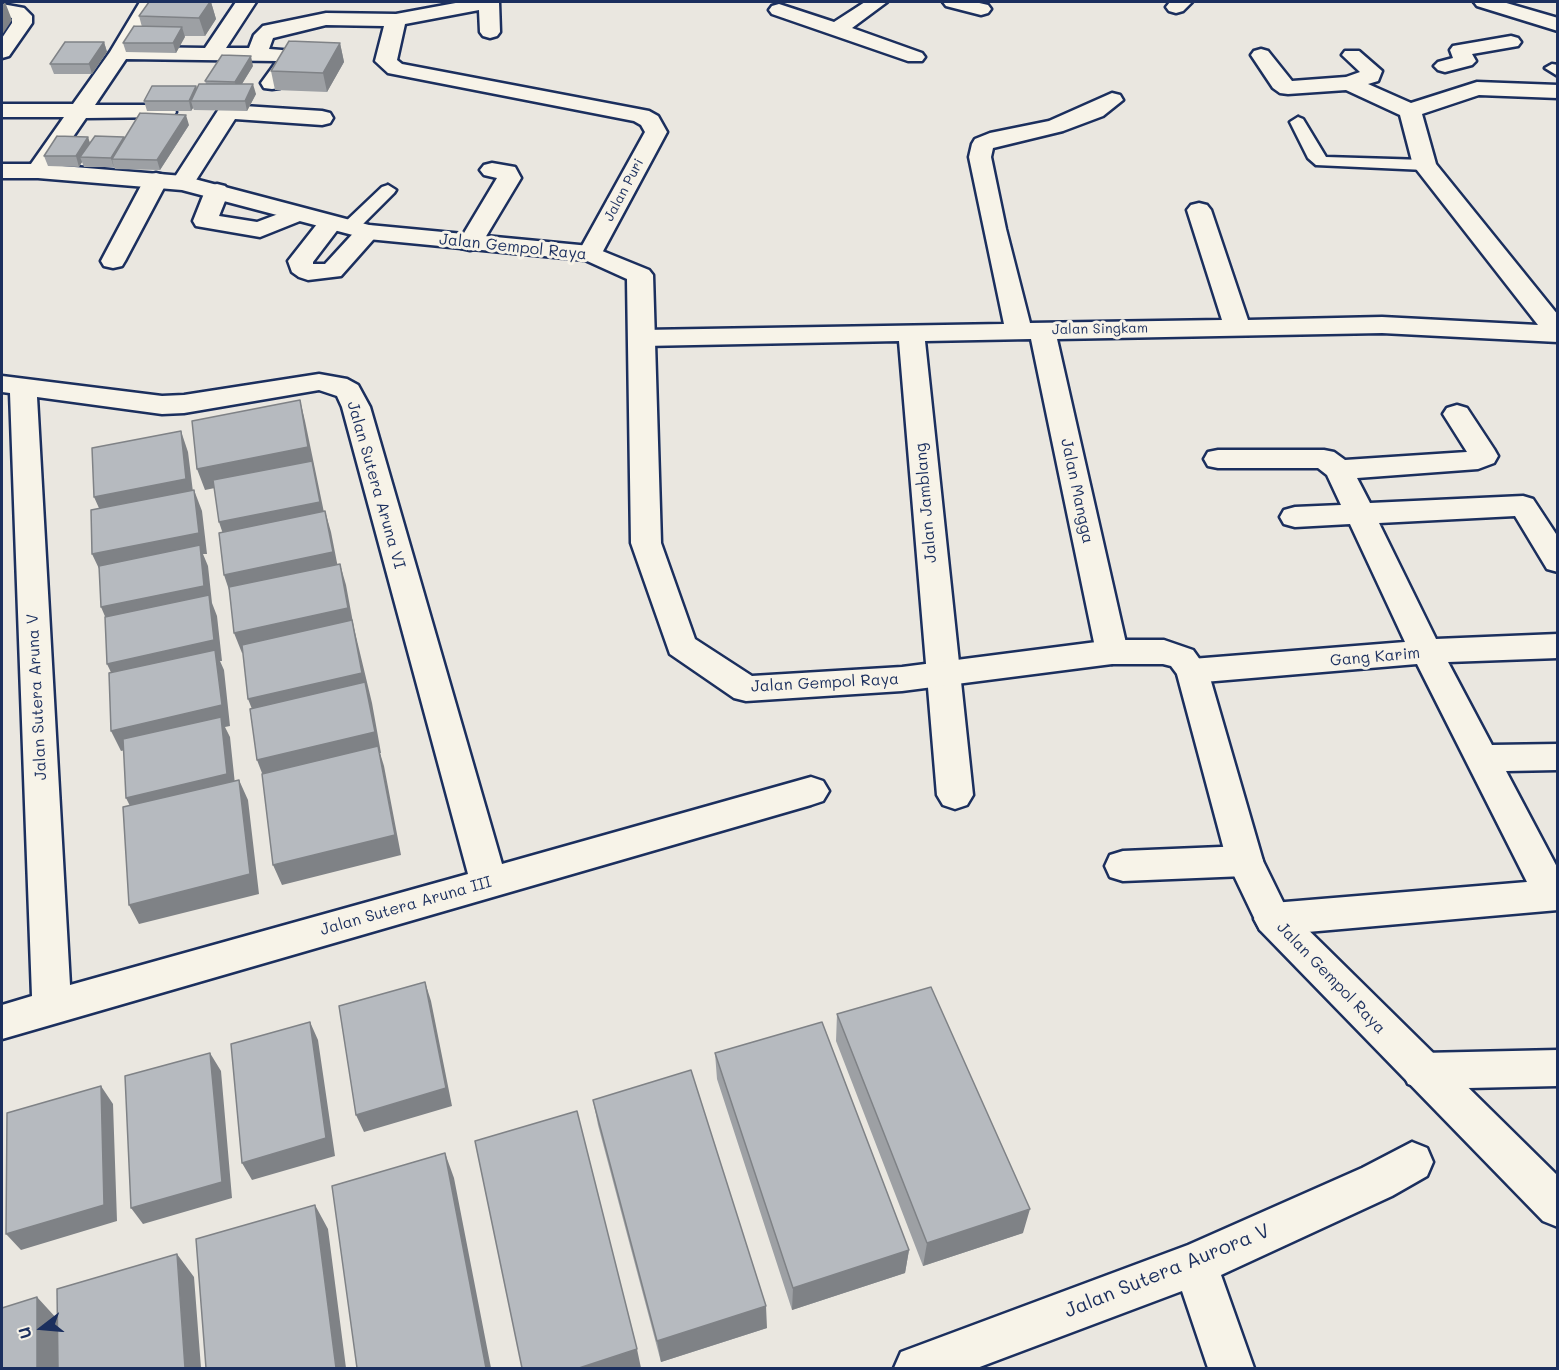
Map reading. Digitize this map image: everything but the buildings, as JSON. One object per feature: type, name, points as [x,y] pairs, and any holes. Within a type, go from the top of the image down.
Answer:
[{"type":"street","points":[[38,171],[120,52],[150,2]]},
{"type":"street","points":[[212,55],[246,2]]},
{"type":"street","points":[[256,54],[264,35],[270,30],[331,10],[396,20],[489,2],[489,32]]},
{"type":"street","points":[[838,29],[877,2]]},
{"type":"street","points":[[952,2],[981,9]]},
{"type":"street","points":[[1484,2],[1535,9],[1557,25]]},
{"type":"street","points":[[2,52],[22,23],[22,16],[9,7]]},
{"type":"street","points":[[779,10],[915,57]]},
{"type":"street","name":"Jalan Puri","points":[[396,20],[387,61],[395,69],[641,116],[655,126],[656,132],[590,253]]},
{"type":"street","points":[[1478,88],[1445,66],[1465,60],[1460,50],[1511,42]]},
{"type":"street","points":[[120,52],[288,55],[289,59],[272,83]]},
{"type":"street","points":[[1261,55],[1281,83],[1288,88],[1349,83],[1370,76],[1371,71],[1352,55]]},
{"type":"street","points":[[1349,83],[1410,111],[1478,88],[1557,92]]},
{"type":"street","name":"Jalan Mangga","points":[[1112,100],[1095,111],[1055,126],[998,138],[983,144],[980,157],[992,218],[1030,329],[1112,652]]},
{"type":"street","points":[[2,110],[165,112]]},
{"type":"street","points":[[1410,111],[1425,165],[1557,333]]},
{"type":"street","points":[[183,183],[228,112],[322,118]]},
{"type":"street","points":[[470,243],[509,178],[507,172],[492,170]]},
{"type":"street","name":"Jalan Gempol Raya","points":[[2,171],[38,171],[183,183],[349,228],[470,243],[590,253],[640,275],[646,543],[681,646],[746,689],[902,679],[1112,652],[1164,652],[1182,658],[1192,671],[1245,861],[1273,918],[1557,1206]]},
{"type":"street","points":[[113,261],[156,180]]},
{"type":"street","points":[[1199,210],[1237,326]]},
{"type":"street","name":"Jalan Singkam","points":[[643,338],[1030,329],[1382,325],[1557,333]]},
{"type":"street","name":"Jalan Jamblang","points":[[911,332],[955,795]]},
{"type":"street","name":"Jalan Sutera Aruna VI","points":[[12,385],[162,405],[184,404],[320,382],[337,385],[348,391],[356,407],[489,883]]},
{"type":"street","name":"Jalan Sutera Aruna V","points":[[12,385],[52,1008]]},
{"type":"street","points":[[1340,470],[1478,460],[1484,456],[1457,414]]},
{"type":"street","points":[[1218,459],[1324,459],[1340,470],[1427,653],[1555,895],[1273,918]]},
{"type":"street","points":[[1295,518],[1523,506],[1557,562]]},
{"type":"street","name":"Gang Karim","points":[[1192,671],[1485,647],[1557,646]]},
{"type":"street","points":[[1482,758],[1557,756]]},
{"type":"street","name":"Jalan Sutera Aruna III","points":[[2,1022],[811,791]]},
{"type":"street","points":[[1123,866],[1245,861]]},
{"type":"street","points":[[1422,1071],[1557,1068]]},
{"type":"street","name":"Jalan Sutera Aurora V","points":[[917,1368],[1195,1264],[1377,1182],[1412,1162]]},
{"type":"street","points":[[1195,1264],[1231,1368]]},
{"type":"lane","points":[[1298,122],[1316,158],[1322,162],[1425,165]]},
{"type":"lane","points":[[349,228],[388,190]]}]
